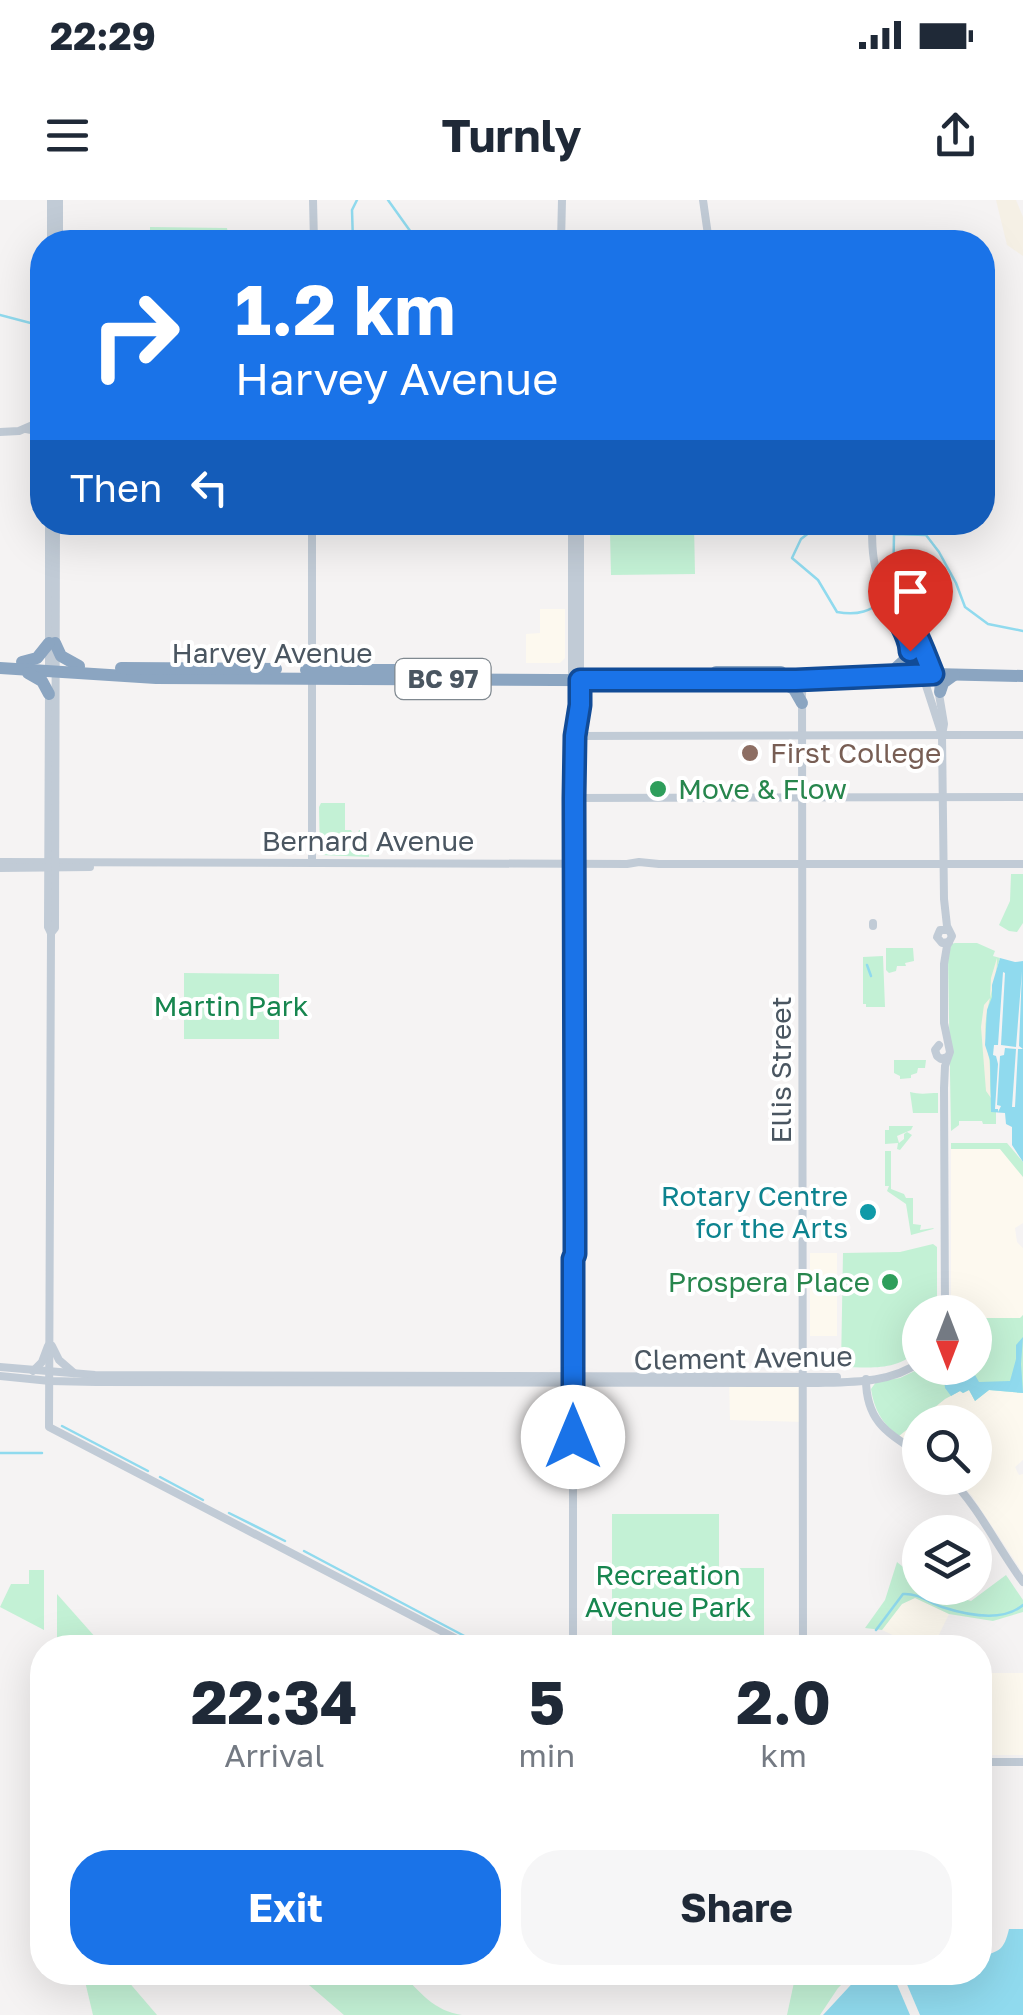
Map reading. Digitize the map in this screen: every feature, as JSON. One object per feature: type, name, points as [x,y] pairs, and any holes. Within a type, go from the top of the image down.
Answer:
[{"type":"highway","points":[[52,643],[79,670],[52,694],[22,666],[52,643]]},
{"type":"highway","points":[[896,668],[908,656],[911,645]]},
{"type":"highway","name":"Harvey Avenue","points":[[0,660],[22,666]]},
{"type":"highway","name":"Harvey Avenue","points":[[0,668],[22,666],[156,678],[313,674],[802,676],[1023,667]]},
{"type":"highway","name":"Harvey Avenue","points":[[576,676],[779,680],[896,668],[1023,676]]},
{"type":"highway","points":[[940,692],[947,678],[956,674]]},
{"type":"highway","points":[[779,680],[794,689],[802,703]]},
{"type":"main road","points":[[50,230],[51,200]]},
{"type":"main road","points":[[58,230],[59,200]]},
{"type":"main road","points":[[314,200],[314,230]]},
{"type":"main road","points":[[561,230],[562,200]]},
{"type":"main road","points":[[704,200],[708,230]]},
{"type":"main road","points":[[26,429],[30,427]]},
{"type":"main road","points":[[0,432],[30,430]]},
{"type":"main road","points":[[52,535],[55,928],[51,934],[49,1427],[449,1635]]},
{"type":"main road","points":[[312,535],[312,863]]},
{"type":"main road","points":[[573,1635],[572,728],[576,535]]},
{"type":"main road","points":[[872,535],[876,574],[894,614],[940,692],[942,734]]},
{"type":"main road","points":[[889,598],[910,625],[927,670],[942,734],[944,930],[937,934],[944,942],[944,1046],[950,1052],[943,1058],[944,1295]]},
{"type":"main road","name":"Ellis Street","points":[[802,676],[804,1635]]},
{"type":"main road","points":[[575,736],[1023,735]]},
{"type":"main road","points":[[574,798],[1023,798]]},
{"type":"main road","name":"Bernard Avenue","points":[[0,865],[1023,864]]},
{"type":"main road","points":[[33,1371],[42,1362],[50,1342]]},
{"type":"main road","points":[[50,1342],[58,1360],[75,1374]]},
{"type":"main road","points":[[785,1376],[796,1369],[804,1353]]},
{"type":"main road","name":"Clement Avenue","points":[[0,1367],[50,1377],[75,1374],[573,1380],[785,1376],[804,1380]]},
{"type":"main road","name":"Clement Avenue","points":[[0,1376],[124,1382],[804,1380],[866,1379],[902,1372]]},
{"type":"main road","name":"Clement Avenue","points":[[124,1382],[182,1375]]},
{"type":"main road","points":[[866,1379],[868,1402],[879,1424],[902,1442]]},
{"type":"main road","points":[[964,1495],[1023,1582]]},
{"type":"main road","points":[[992,1762],[1023,1762]]},
{"type":"shaded area","points":[[540,609],[565,609],[565,658],[560,663],[526,663],[526,634],[540,633]]},
{"type":"shaded area","points":[[951,1149],[1000,1149],[1023,1177],[1023,1223],[1015,1228],[1017,1242],[1023,1248],[1023,1315],[992,1318],[992,1295],[951,1295]]},
{"type":"shaded area","points":[[810,1253],[837,1253],[837,1336],[810,1336]]},
{"type":"shaded area","points":[[729,1376],[804,1377],[804,1422],[730,1420]]},
{"type":"shaded area","points":[[960,1390],[969,1390],[974,1396],[989,1390],[1023,1393],[1023,1460],[1015,1467],[1019,1475],[1023,1474],[1023,1573],[992,1526],[992,1515],[985,1515],[971,1495],[992,1495],[992,1405],[938,1405]]},
{"type":"shaded area","points":[[902,1604],[930,1605],[949,1614],[939,1635],[893,1635],[882,1630]]},
{"type":"shaded area","points":[[992,1673],[1023,1673],[1023,1755],[992,1755]]},
{"type":"green space","points":[[150,227],[227,230],[150,230]]},
{"type":"green space","points":[[610,535],[694,535],[695,574],[611,575]]},
{"type":"green space","points":[[321,803],[345,803],[345,830],[351,830],[354,836],[359,830],[369,830],[369,857],[320,855]]},
{"type":"green space","points":[[1011,874],[1023,874],[1023,923],[1017,932],[999,925],[1010,901]]},
{"type":"green space","points":[[977,943],[995,951],[993,956],[1000,958],[992,985],[992,1112],[996,1112],[996,1124],[959,1121],[951,1131],[948,959],[951,944]]},
{"type":"green space","points":[[886,948],[913,948],[914,961],[889,973]]},
{"type":"green space","points":[[883,956],[885,1007],[866,1007],[863,957]]},
{"type":"green space","name":"Martin Park","points":[[184,973],[279,974],[279,1039],[184,1039]]},
{"type":"green space","points":[[894,1060],[926,1060],[925,1068],[918,1068],[911,1078],[900,1079],[894,1073]]},
{"type":"green space","points":[[910,1092],[938,1093],[938,1113],[913,1113]]},
{"type":"green space","points":[[889,1126],[913,1126],[897,1136],[899,1143],[907,1132],[912,1135],[900,1150],[898,1143],[885,1144],[885,1130]]},
{"type":"green space","points":[[951,1143],[1007,1143],[1023,1162],[1023,1177],[1000,1149],[951,1149]]},
{"type":"green space","points":[[885,1151],[891,1151],[891,1189],[913,1198],[913,1224],[921,1225],[920,1230],[933,1229],[911,1235],[906,1204],[885,1186]]},
{"type":"green space","name":"Prospera Place","points":[[933,1244],[937,1247],[937,1295],[902,1295],[902,1361],[841,1367],[843,1253],[900,1252]]},
{"type":"green space","points":[[1023,1315],[1023,1393],[989,1390],[975,1401],[969,1390],[938,1405],[902,1405],[899,1436],[883,1421],[872,1396],[876,1382],[902,1377],[902,1385],[992,1385],[992,1318]]},
{"type":"green space","name":"Recreation Avenue Park","points":[[612,1514],[719,1514],[719,1568],[764,1568],[764,1635],[612,1635]]},
{"type":"green space","points":[[897,1562],[902,1566],[902,1604],[882,1630],[865,1628],[885,1600]]},
{"type":"green space","points":[[29,1570],[44,1570],[44,1630],[0,1607],[11,1584],[29,1584]]},
{"type":"green space","points":[[1006,1575],[1023,1600],[1023,1612],[993,1621],[949,1614],[930,1605],[992,1605],[992,1585]]},
{"type":"green space","points":[[57,1594],[93,1635],[57,1635]]},
{"type":"green space","points":[[86,1985],[131,1985],[157,2015],[93,2015]]},
{"type":"green space","points":[[309,1985],[412,1985],[435,2005],[462,2015],[344,2015]]},
{"type":"green space","points":[[793,1985],[841,1985],[820,2015],[787,2015]]},
{"type":"sand","points":[[996,200],[1016,200],[1023,217],[1023,256],[1007,245]]},
{"type":"sand","points":[[997,958],[996,972],[990,998],[991,978]]},
{"type":"sand","points":[[990,998],[985,1024],[991,1098],[986,1091],[981,1027],[984,1005]]},
{"type":"water","points":[[1000,958],[1023,961],[1023,1162],[1012,1145],[1012,1127],[1006,1124],[1005,1113],[991,1112],[990,1060],[985,1045],[987,1010]]},
{"type":"water","points":[[1023,1337],[1023,1393],[989,1390],[975,1401],[969,1390],[951,1396],[945,1388],[945,1385],[1010,1381],[1016,1345]]},
{"type":"water","points":[[1009,1929],[1023,1929],[1023,2015],[823,2015],[851,1985],[992,1985],[992,1953],[1005,1941]]},
{"type":"pier","points":[[1022,971],[1019,1046],[1023,1049],[1018,1049],[1015,1107],[1016,1049],[1005,1048],[1000,1056],[998,1112],[995,1109],[998,1064],[993,1055],[994,1045],[998,1045],[1003,972],[1001,1045],[1016,1047]]},
{"type":"pier","points":[[897,1985],[907,1985],[920,2015],[910,2015]]},
{"type":"waterway","points":[[353,230],[352,210],[357,200]]},
{"type":"waterway","points":[[388,200],[409,230]]},
{"type":"waterway","points":[[0,315],[30,323]]},
{"type":"waterway","points":[[806,535],[792,558],[818,580],[837,612],[864,612],[888,599]]},
{"type":"waterway","points":[[893,593],[894,535]]},
{"type":"waterway","points":[[926,535],[956,583],[965,607],[988,624],[1023,631]]},
{"type":"waterway","points":[[867,965],[871,976]]},
{"type":"waterway","points":[[62,1426],[148,1471]]},
{"type":"waterway","points":[[0,1453],[42,1453]]},
{"type":"waterway","points":[[160,1477],[203,1500]]},
{"type":"waterway","points":[[229,1513],[285,1541]]},
{"type":"waterway","points":[[304,1551],[462,1635]]},
{"type":"waterway","points":[[876,1630],[903,1594],[973,1615],[995,1616],[1023,1605]]},
{"type":"place","name":"First College","points":[[750,753]]},
{"type":"place","name":"Move & Flow","points":[[658,789]]},
{"type":"place","name":"Rotary Centre for the Arts","points":[[868,1212]]},
{"type":"place","name":"Prospera Place","points":[[890,1282]]},
{"type":"route","points":[[573,1437],[574,798],[580,680],[740,681],[933,674],[910,625],[892,602],[894,614],[911,645],[910,651]]}]
